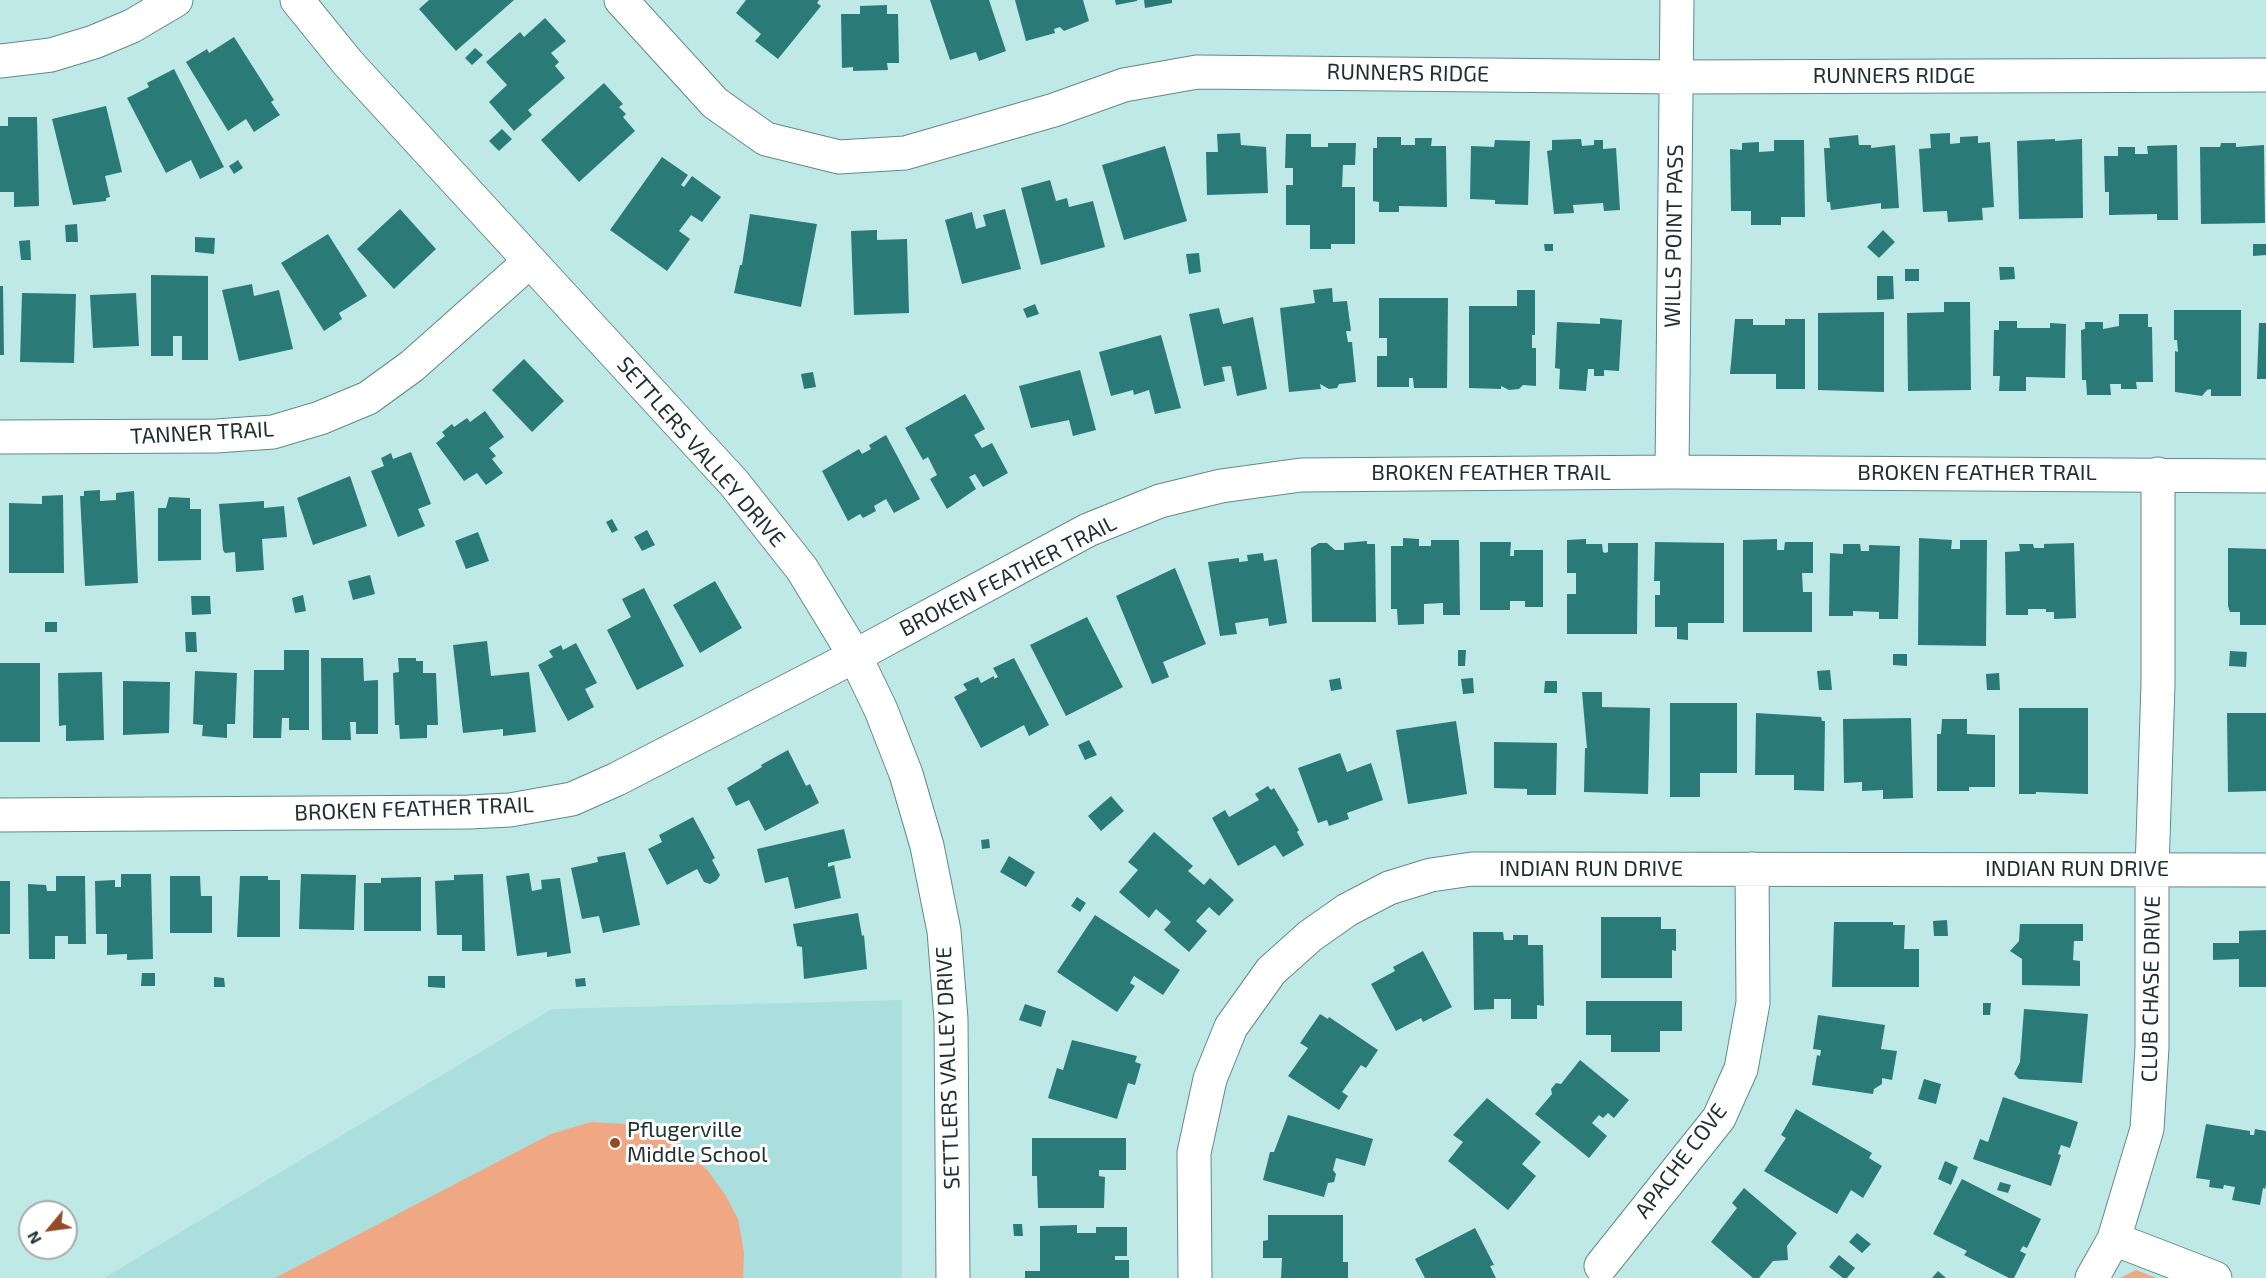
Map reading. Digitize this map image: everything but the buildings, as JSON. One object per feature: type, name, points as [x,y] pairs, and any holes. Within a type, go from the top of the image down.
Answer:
[{"type":"street","points":[[0,61],[51,55],[94,42],[132,26],[176,0]]},
{"type":"street","name":"SETTLERS VALLEY DRIVE","points":[[297,0],[348,63],[734,483],[802,569],[855,656],[881,710],[906,774],[927,846],[944,931],[951,1019],[953,1278]]},
{"type":"street","name":"RUNNERS RIDGE","points":[[621,0],[715,104],[766,139],[839,157],[905,153],[1054,110],[1124,85],[1197,72],[1676,77],[2266,75]]},
{"type":"street","name":"WILLS POINT PASS","points":[[1672,472],[1677,0]]},
{"type":"street","name":"TANNER TRAIL","points":[[0,437],[216,436],[273,432],[320,418],[368,398],[412,366],[529,262]]},
{"type":"street","name":"BROKEN FEATHER TRAIL","points":[[0,815],[469,812],[510,810],[572,799],[617,779],[855,656],[1088,530],[1160,501],[1221,486],[1301,475],[1672,472],[2266,476]]},
{"type":"street","name":"CLUB CHASE DRIVE","points":[[2092,1278],[2114,1239],[2147,1130],[2152,1047],[2152,870],[2158,684],[2158,474]]},
{"type":"street","name":"INDIAN RUN DRIVE","points":[[1195,1278],[1194,1153],[1210,1079],[1231,1027],[1271,971],[1310,936],[1347,910],[1389,888],[1431,875],[1472,869],[2266,870]]},
{"type":"street","name":"APACHE COVE","points":[[1601,1266],[1719,1118],[1741,1069],[1753,1003],[1752,869]]},
{"type":"street","points":[[2114,1239],[2215,1278]]},
{"type":"shaded area","name":"Pflugerville Middle School","points":[[902,1000],[902,1278],[104,1278],[552,1009]]},
{"type":"shaded area","points":[[591,1122],[641,1125],[681,1145],[708,1171],[726,1196],[738,1219],[744,1253],[743,1278],[275,1278],[551,1134]]},
{"type":"shaded area","points":[[2136,1270],[2149,1275],[2157,1278],[2120,1278]]},
{"type":"place","name":"Pflugerville Middle School","points":[[615,1143]]}]
